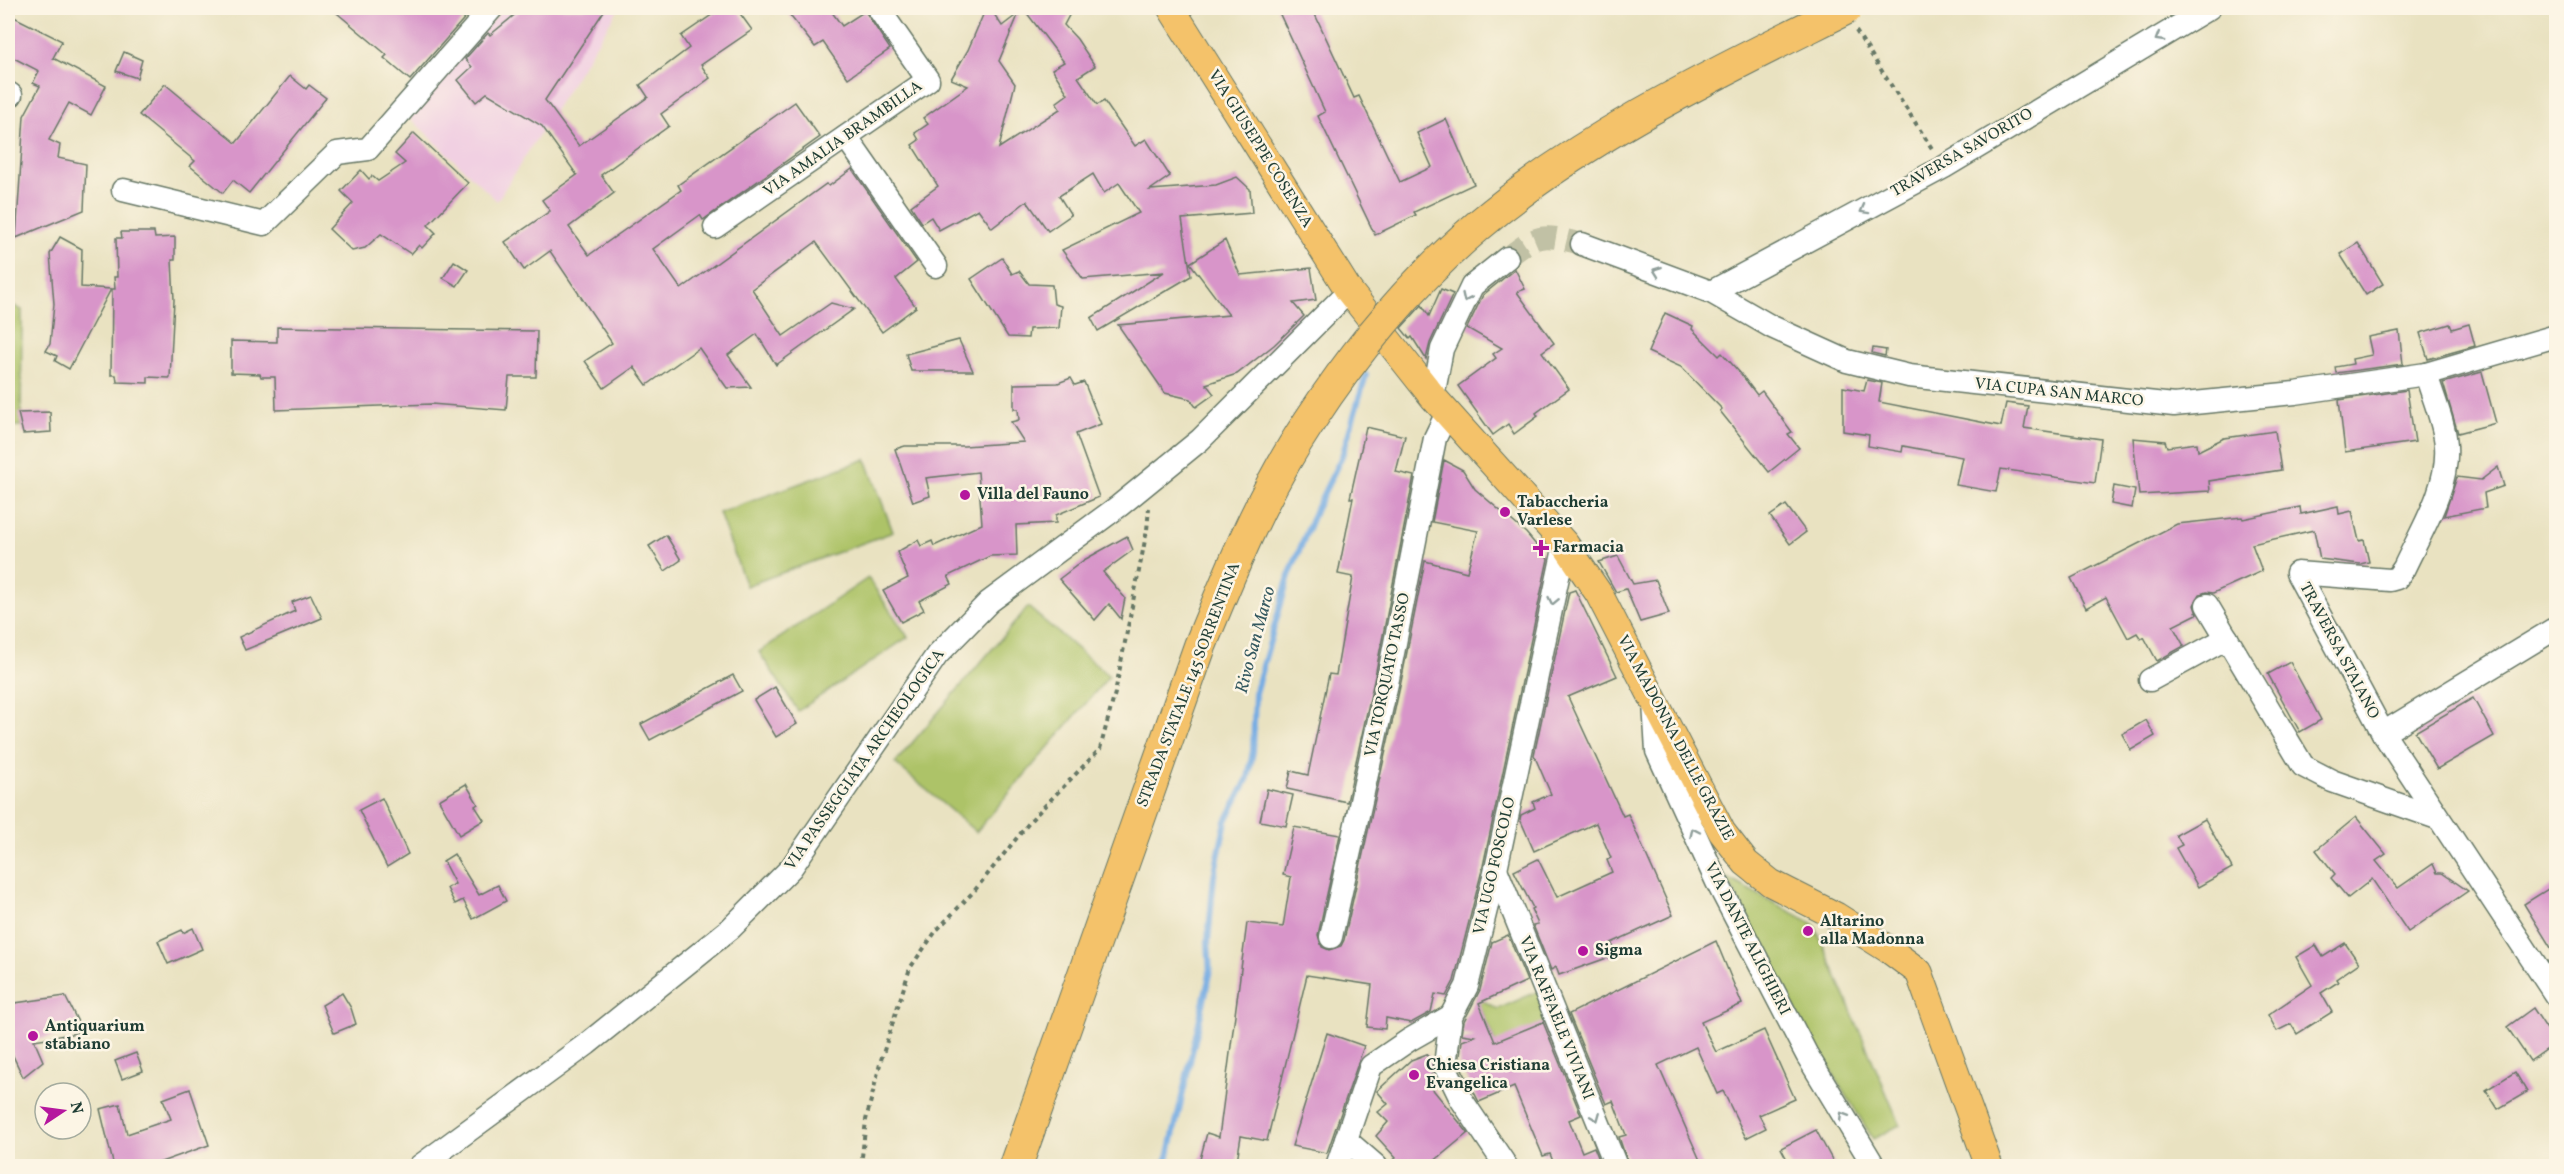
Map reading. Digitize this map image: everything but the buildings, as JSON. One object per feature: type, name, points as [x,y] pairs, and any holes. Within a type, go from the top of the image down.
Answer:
[{"type":"highway","name":"STRADA STATALE 145 SORRENTINA","points":[[1016,1167],[1200,646],[1232,568],[1270,491],[1307,424],[1355,355],[1415,287],[1446,257],[1478,227],[1542,177],[1599,139],[1654,107],[1850,17]]},
{"type":"main road","name":"VIA GIUSEPPE COSENZA","points":[[1171,8],[1349,291]]},
{"type":"main road","name":"VIA MADONNA DELLE GRAZIE","points":[[1349,291],[1440,405],[1565,544],[1599,594],[1722,832],[1746,863],[1771,884],[1836,916],[1919,972],[1989,1167]]},
{"type":"street","points":[[123,190],[264,224],[338,153],[368,149],[492,8]]},
{"type":"street","name":"VIA AMALIA BRAMBILLA","points":[[716,227],[928,80],[878,8]]},
{"type":"street","name":"TRAVERSA SAVORITO","points":[[1711,292],[1944,167],[2209,8]]},
{"type":"street","points":[[846,137],[936,266]]},
{"type":"street","name":"VIA CUPA SAN MARCO","points":[[1582,244],[1711,292],[1772,327],[1846,361],[1909,376],[2174,405],[2295,393],[2426,374],[2556,336]]},
{"type":"street","points":[[1440,405],[1442,349],[1472,286],[1507,258]]},
{"type":"street","name":"VIA PASSEGGIATA ARCHEOLOGICA","points":[[420,1167],[587,1044],[731,928],[791,868],[937,655],[989,602],[1152,480],[1200,440],[1349,291]]},
{"type":"street","name":"TRAVERSA STAIANO","points":[[2426,374],[2446,443],[2446,465],[2436,499],[2404,568],[2397,578],[2390,580],[2297,573],[2383,733],[2556,996]]},
{"type":"street","name":"VIA TORQUATO TASSO","points":[[1331,937],[1388,679],[1440,405]]},
{"type":"street","name":"VIA UGO FOSCOLO","points":[[1451,1016],[1467,986],[1496,868],[1565,544]]},
{"type":"street","points":[[2207,605],[2302,766],[2332,781],[2437,818]]},
{"type":"street","points":[[2383,733],[2556,628]]},
{"type":"street","points":[[2151,680],[2227,638]]},
{"type":"street","name":"VIA DANTE ALIGHIERI","points":[[1654,699],[1657,751],[1717,882],[1807,1055],[1874,1167]]},
{"type":"street","name":"VIA RAFFAELE VIVIANI","points":[[1496,868],[1616,1167]]},
{"type":"street","points":[[1337,1167],[1371,1066],[1409,1040],[1451,1016]]},
{"type":"street","points":[[1451,1016],[1445,1066],[1461,1100],[1506,1167]]},
{"type":"street","points":[[1346,1140],[1376,1167]]},
{"type":"path","points":[[1850,17],[1944,167]]},
{"type":"path","points":[[861,1167],[866,1120],[881,1060],[910,968],[936,931],[975,890],[1032,819],[1100,749],[1115,693],[1147,530],[1152,480]]},
{"type":"shaded area","points":[[504,8],[619,8],[497,201],[407,115]]},
{"type":"green space","points":[[8,303],[22,310],[21,426],[8,426]]},
{"type":"green space","points":[[866,459],[893,532],[746,586],[719,513]]},
{"type":"green space","points":[[868,578],[908,637],[798,711],[759,652]]},
{"type":"green space","points":[[1028,607],[1109,676],[976,832],[895,763]]},
{"type":"green space","points":[[1727,878],[1814,924],[1900,1125],[1873,1139],[1801,1021]]},
{"type":"green space","points":[[1541,990],[1553,1019],[1507,1038],[1510,1077],[1476,997],[1498,1009]]},
{"type":"waterway","name":"Rivo San Marco","points":[[1164,1166],[1169,1154],[1210,974],[1208,941],[1214,876],[1226,821],[1248,778],[1253,751],[1255,693],[1289,576],[1316,509],[1342,456],[1366,375]]},
{"type":"tunnel","points":[[1507,258],[1527,243],[1542,238],[1558,238],[1582,244]]},
{"type":"place","name":"Villa del Fauno","points":[[965,495]]},
{"type":"place","name":"Tabaccheria Varlese","points":[[1505,512]]},
{"type":"place","name":"Farmacia","points":[[1541,548]]},
{"type":"place","name":"Altarino alla Madonna","points":[[1808,931]]},
{"type":"place","name":"Sigma","points":[[1583,951]]},
{"type":"place","name":"Antiquarium stabiano","points":[[33,1036]]},
{"type":"place","name":"Chiesa Cristiana Evangelica","points":[[1414,1075]]}]
